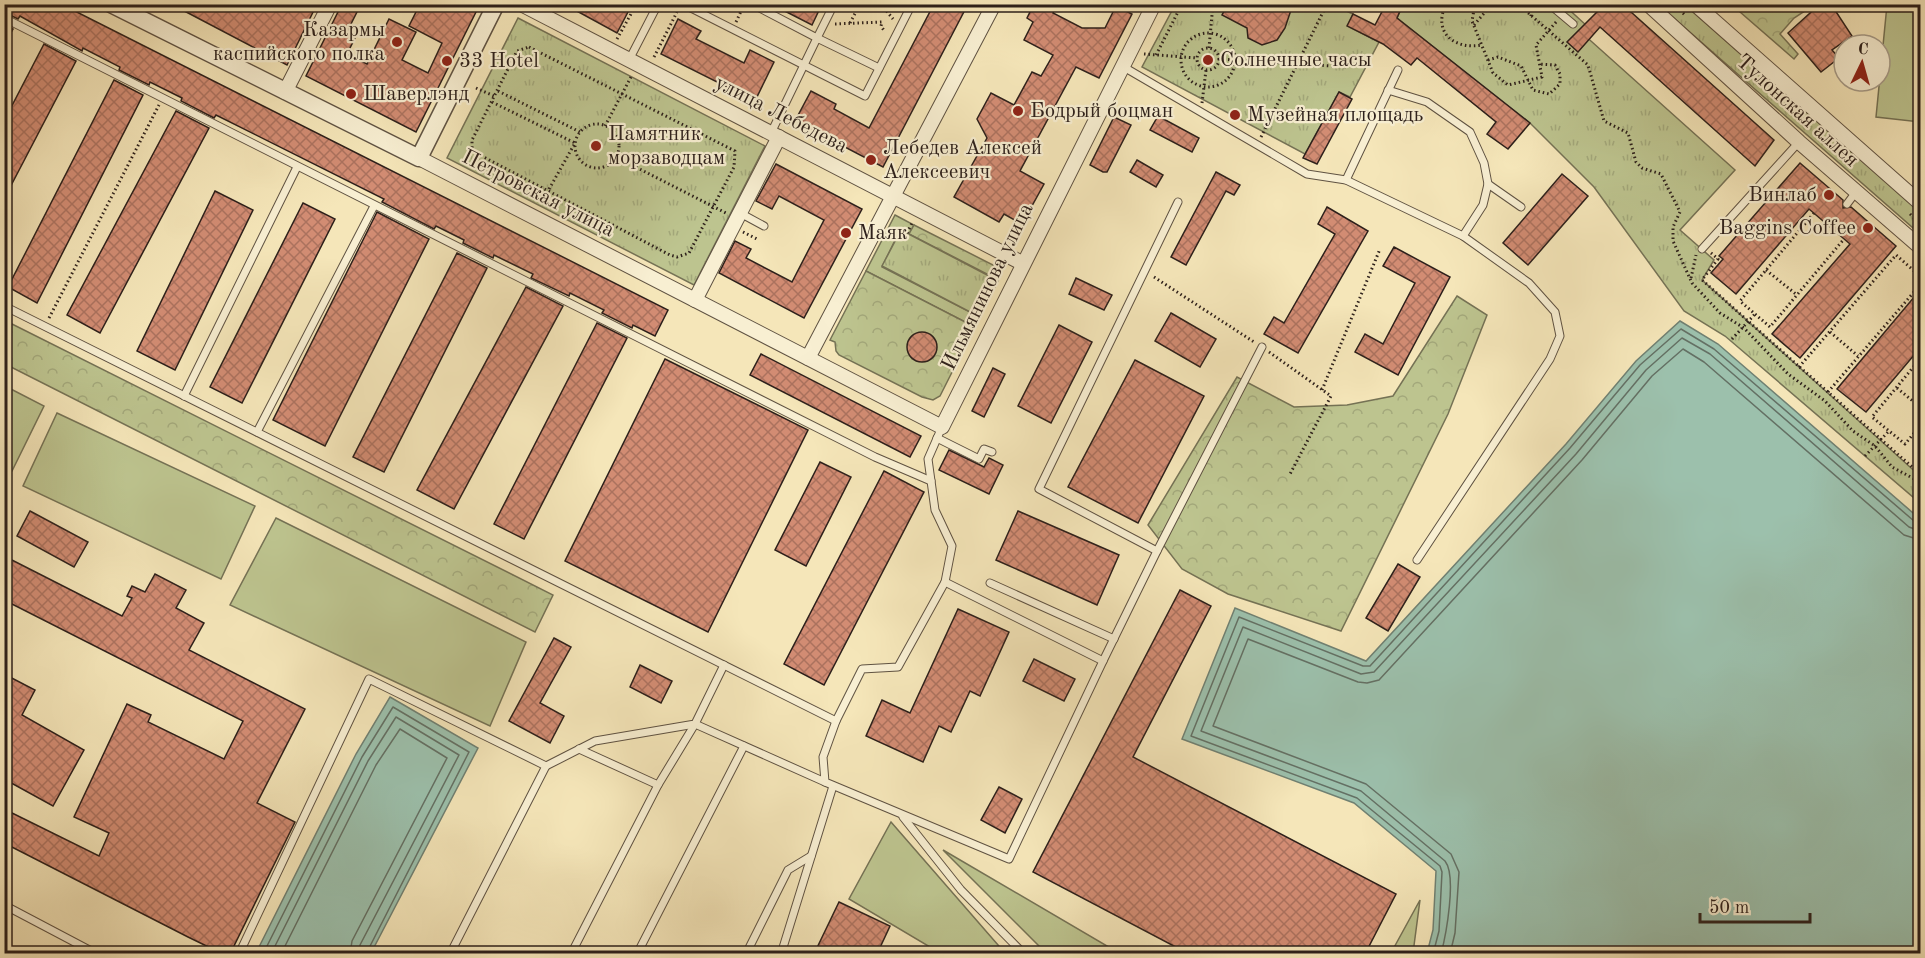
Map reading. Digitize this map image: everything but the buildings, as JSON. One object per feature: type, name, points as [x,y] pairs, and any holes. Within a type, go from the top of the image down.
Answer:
[{"type":"street","name":"Петровская улица","points":[[111,4],[419,158],[808,358],[940,433]]},
{"type":"street","points":[[285,92],[330,4]]},
{"type":"street","points":[[419,158],[496,4]]},
{"type":"street","name":"улица Лебедева","points":[[521,4],[631,67],[775,135],[1022,262]]},
{"type":"street","points":[[808,358],[994,4]]},
{"type":"street","name":"Ильмянинова улица","points":[[940,433],[1022,262],[1154,4]]},
{"type":"street","name":"Тулонская аллея","points":[[1648,4],[1799,142],[1920,247]]},
{"type":"street","name":"Тулонская аллея","points":[[1706,8],[1920,203]]},
{"type":"street","points":[[695,300],[775,135]]},
{"type":"lane","points":[[631,67],[656,7],[645,4]]},
{"type":"lane","points":[[682,4],[865,96],[912,4]]},
{"type":"lane","points":[[752,4],[879,68]]},
{"type":"lane","points":[[775,135],[804,66],[834,4]]},
{"type":"lane","points":[[1555,4],[1554,8],[1574,24]]},
{"type":"lane","points":[[4,18],[875,457],[931,481]]},
{"type":"lane","points":[[1122,66],[1201,110],[1307,174],[1346,180],[1463,236],[1529,283],[1555,312],[1560,336],[1550,359],[1417,560]]},
{"type":"lane","points":[[1346,180],[1398,70]]},
{"type":"lane","points":[[1388,90],[1427,102],[1470,132],[1484,163],[1488,184],[1483,205],[1463,236]]},
{"type":"lane","points":[[1703,248],[1799,142]]},
{"type":"lane","points":[[184,396],[297,167]]},
{"type":"lane","points":[[1488,184],[1521,207]]},
{"type":"lane","points":[[1847,204],[1856,192]]},
{"type":"lane","points":[[1157,551],[1039,489],[1178,202]]},
{"type":"lane","points":[[257,432],[374,206]]},
{"type":"lane","points":[[735,214],[765,226]]},
{"type":"lane","points":[[4,306],[836,721]]},
{"type":"lane","points":[[450,954],[546,766],[595,741],[695,724],[833,786],[1009,859],[1157,551],[1262,347]]},
{"type":"lane","points":[[825,782],[823,757],[836,721],[862,669],[898,667],[945,582],[952,546],[935,510],[928,459],[940,433],[979,459],[984,449],[992,452]]},
{"type":"lane","points":[[945,582],[1103,661]]},
{"type":"lane","points":[[990,583],[1114,639]]},
{"type":"lane","points":[[571,954],[658,785],[695,724],[724,665]]},
{"type":"lane","points":[[239,954],[369,679],[546,766]]},
{"type":"lane","points":[[637,954],[744,746]]},
{"type":"lane","points":[[579,749],[658,785]]},
{"type":"lane","points":[[781,954],[833,786]]},
{"type":"lane","points":[[901,815],[961,890],[1024,954]]},
{"type":"lane","points":[[746,954],[788,870],[811,856]]},
{"type":"lane","points":[[4,905],[97,954]]},
{"type":"path","points":[[617,40],[636,4]]},
{"type":"path","points":[[653,59],[682,4]]},
{"type":"path","points":[[733,26],[745,4]]},
{"type":"path","points":[[850,23],[860,4]]},
{"type":"path","points":[[881,4],[891,18],[902,23]]},
{"type":"path","points":[[1155,55],[1182,4]]},
{"type":"path","points":[[1209,48],[1213,4]]},
{"type":"path","points":[[1302,4],[1324,10]]},
{"type":"path","points":[[1319,4],[1324,10]]},
{"type":"path","points":[[1258,144],[1327,4]]},
{"type":"path","points":[[1446,4],[1441,24],[1448,38],[1461,46],[1482,45]]},
{"type":"path","points":[[1475,4],[1474,25],[1492,73],[1508,85],[1542,77],[1536,45],[1562,15]]},
{"type":"path","points":[[1474,25],[1492,4]]},
{"type":"path","points":[[1518,4],[1588,65],[1604,121],[1628,133],[1636,162],[1642,168],[1661,174],[1667,183],[1680,212],[1673,228],[1673,241],[1692,283],[1719,313],[1744,328],[1788,374],[1825,401],[1853,431],[1875,446],[1892,467],[1920,482]]},
{"type":"path","points":[[1531,16],[1532,4]]},
{"type":"path","points":[[824,25],[882,22],[891,18]]},
{"type":"path","points":[[882,22],[881,26],[892,42]]},
{"type":"path","points":[[1210,32],[1226,39],[1232,47],[1235,61],[1227,79],[1220,84],[1203,87],[1195,84],[1183,72],[1181,57],[1183,48],[1193,36],[1210,32]]},
{"type":"path","points":[[528,47],[622,93],[735,151],[734,167],[689,253],[677,257],[483,158],[472,148],[472,140],[517,51],[528,47]]},
{"type":"path","points":[[1209,48],[1217,52],[1219,59],[1214,68],[1206,70],[1198,65],[1197,58],[1200,51],[1209,48]]},
{"type":"path","points":[[1143,54],[1197,58]]},
{"type":"path","points":[[1488,60],[1498,57],[1521,66],[1533,90],[1540,94],[1549,94],[1560,84],[1560,74],[1555,65],[1539,64]]},
{"type":"path","points":[[1219,59],[1349,67]]},
{"type":"path","points":[[605,126],[622,93],[631,67]]},
{"type":"path","points":[[1201,110],[1206,70]]},
{"type":"path","points":[[476,88],[495,97]]},
{"type":"path","points":[[498,91],[580,132]]},
{"type":"path","points":[[45,327],[163,99]]},
{"type":"path","points":[[492,102],[575,144]]},
{"type":"path","points":[[548,192],[580,132],[593,125],[605,126],[617,138],[619,146],[615,157],[602,167],[589,167],[578,158],[575,144]]},
{"type":"path","points":[[615,157],[714,207],[735,214]]},
{"type":"path","points":[[1814,213],[1740,301],[1770,327],[1844,239]]},
{"type":"path","points":[[907,233],[914,219]]},
{"type":"path","points":[[1692,283],[1691,270],[1694,257],[1703,248],[1718,260],[1702,280],[1920,474]]},
{"type":"path","points":[[1322,390],[1380,249]]},
{"type":"path","points":[[1799,367],[1896,255],[1920,276]]},
{"type":"path","points":[[1766,270],[1797,295]]},
{"type":"path","points":[[1828,392],[1920,285]]},
{"type":"path","points":[[1732,339],[1755,314]]},
{"type":"path","points":[[1830,332],[1858,356]]},
{"type":"path","points":[[1920,359],[1872,417],[1905,444],[1920,426]]},
{"type":"path","points":[[1897,388],[1920,407]]},
{"type":"path","points":[[1865,456],[1889,431]]},
{"type":"green space","name":"Музейная площадь","points":[[1175,5],[1333,5],[1353,14],[1348,26],[1379,42],[1350,97],[1339,92],[1305,154],[1142,67]]},
{"type":"green space","points":[[1403,5],[1564,5],[1587,26],[1582,33],[1735,170],[1680,230],[1714,260],[1702,280],[1920,476],[1920,503],[1725,336],[1684,311],[1594,187],[1530,123],[1397,18]]},
{"type":"green space","points":[[1659,5],[1685,5],[1920,212],[1920,234]]},
{"type":"green space","points":[[1747,5],[1814,5],[1794,18],[1780,34],[1798,54],[1794,59],[1740,12]]},
{"type":"green space","points":[[1887,5],[1920,5],[1920,122],[1876,117],[1878,93],[1892,93],[1892,33],[1884,33]]},
{"type":"green space","points":[[518,18],[765,146],[694,285],[447,158]]},
{"type":"green space","points":[[895,215],[914,225],[909,234],[900,230],[882,267],[972,313],[967,323],[866,271]]},
{"type":"green space","points":[[914,225],[997,267],[1001,275],[940,396],[933,400],[922,397],[839,355],[835,342],[830,340],[866,271],[967,323],[991,276],[909,234]]},
{"type":"green space","points":[[901,230],[991,277],[972,313],[882,266]]},
{"type":"green space","points":[[1457,296],[1487,315],[1448,414],[1341,631],[1228,594],[1182,569],[1148,525],[1237,377],[1294,407],[1347,405],[1393,396]]},
{"type":"green space","points":[[4,320],[553,595],[535,632],[5,364]]},
{"type":"green space","points":[[5,386],[44,406],[12,471],[5,471]]},
{"type":"green space","points":[[57,413],[255,506],[221,579],[23,486]]},
{"type":"green space","points":[[276,518],[526,642],[490,726],[230,605]]},
{"type":"green space","points":[[891,822],[1005,953],[940,953],[849,899]]},
{"type":"green space","points":[[943,850],[1119,953],[1046,953]]},
{"type":"green space","points":[[1420,900],[1413,953],[1391,953]]},
{"type":"water","points":[[1680,321],[1718,344],[1920,519],[1920,953],[1427,953],[1433,930],[1436,871],[1354,803],[1182,739],[1235,608],[1366,661],[1566,444],[1636,361]]},
{"type":"water","points":[[390,697],[478,748],[371,953],[256,953],[356,754]]},
{"type":"place","name":"Казармы каспийского полка","points":[[397,42]]},
{"type":"place","name":"Солнечные часы","points":[[1208,60]]},
{"type":"place","name":"33 Hotel","points":[[447,61]]},
{"type":"place","name":"Шаверлэнд","points":[[351,94]]},
{"type":"place","name":"Бодрый боцман","points":[[1018,111]]},
{"type":"place","name":"Музейная площадь","points":[[1235,115]]},
{"type":"place","name":"Памятник морзаводцам","points":[[596,146]]},
{"type":"place","name":"Лебедев Алексей Алексеевич","points":[[871,160]]},
{"type":"place","name":"Винлаб","points":[[1829,195]]},
{"type":"place","name":"Baggins Coffee","points":[[1868,228]]},
{"type":"place","name":"Маяк","points":[[846,233]]}]
